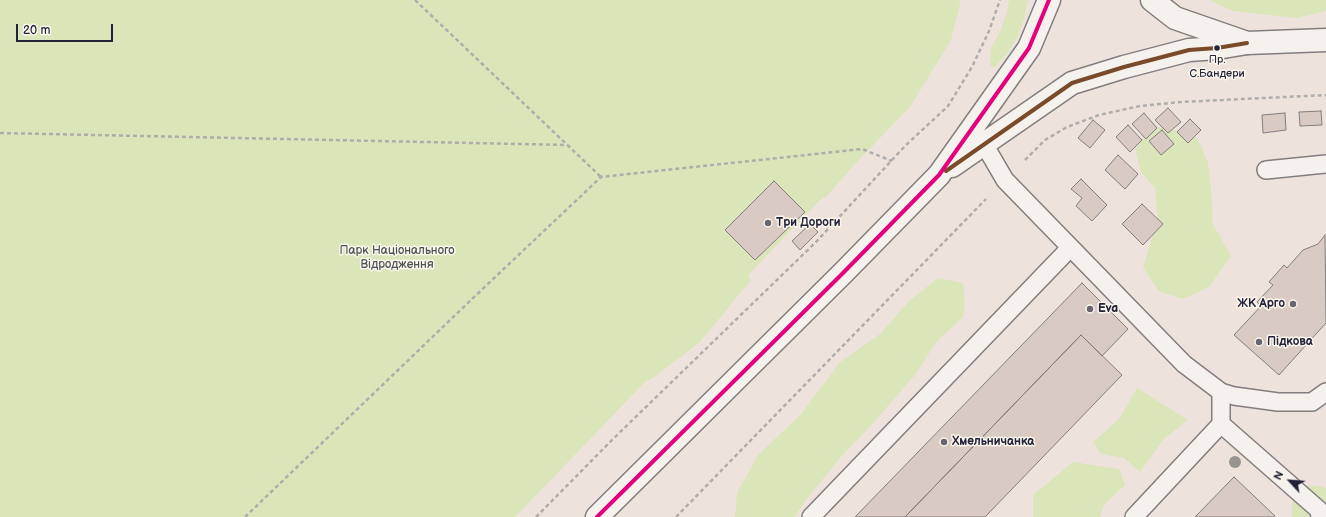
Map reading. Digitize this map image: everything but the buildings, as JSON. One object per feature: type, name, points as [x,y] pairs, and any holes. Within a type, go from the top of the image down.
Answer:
[{"type":"main road","points":[[596,517],[939,175],[1029,48],[1049,0]]},
{"type":"main road","points":[[1152,0],[1174,18],[1247,43]]},
{"type":"main road","points":[[939,175],[1072,83],[1124,67],[1189,50],[1217,48],[1247,43],[1326,40]]},
{"type":"lane","points":[[984,144],[1005,180],[1184,364],[1221,392],[1234,396],[1278,402],[1312,402],[1326,392]]},
{"type":"lane","points":[[1266,170],[1326,164]]},
{"type":"lane","points":[[812,517],[1070,248]]},
{"type":"lane","points":[[1134,517],[1221,424],[1221,392]]},
{"type":"lane","points":[[1221,424],[1319,510],[1320,517]]},
{"type":"path","points":[[415,0],[601,177]]},
{"type":"path","points":[[536,517],[614,438],[816,242],[905,146],[948,106],[972,67],[990,31],[1000,0]]},
{"type":"path","points":[[1025,160],[1045,140],[1067,127],[1099,114],[1140,106],[1181,102],[1326,95]]},
{"type":"path","points":[[0,133],[567,145]]},
{"type":"path","points":[[245,517],[601,177],[862,149],[892,161]]},
{"type":"path","points":[[676,517],[986,199]]},
{"type":"green space","name":"Парк Національного Відродження","points":[[0,0],[961,0],[951,40],[910,107],[855,164],[826,197],[823,197],[748,275],[751,280],[699,343],[653,378],[646,381],[515,517],[0,517]]},
{"type":"green space","points":[[1009,0],[1028,0],[1024,19],[1017,38],[1006,55],[994,68],[990,65],[991,48],[999,34],[1007,13]]},
{"type":"green space","points":[[1209,0],[1326,0],[1326,11],[1297,18],[1233,11]]},
{"type":"green space","points":[[1151,126],[1176,130],[1197,138],[1208,162],[1213,224],[1231,256],[1209,287],[1183,299],[1158,291],[1143,267],[1158,218],[1155,188],[1141,172],[1135,149]]},
{"type":"green space","points":[[938,278],[963,283],[965,304],[963,317],[937,341],[915,375],[840,458],[794,517],[735,517],[737,493],[758,455],[801,414],[840,362],[880,334],[909,301]]},
{"type":"green space","points":[[1137,388],[1188,420],[1164,439],[1140,472],[1124,458],[1101,454],[1093,442],[1119,419]]},
{"type":"green space","points":[[1073,462],[1119,469],[1125,485],[1104,505],[1100,517],[1033,517],[1033,495]]},
{"type":"green space","points":[[1293,486],[1319,486],[1326,488],[1326,517],[1292,517]]},
{"type":"transit line","points":[[597,517],[844,272],[939,175],[1029,48],[1049,0]]},
{"type":"transit line","points":[[946,171],[1072,83],[1124,67],[1189,50],[1217,48],[1247,43]]},
{"type":"place","name":"Пр. С.Бандери","points":[[1217,48]]},
{"type":"place","name":"Три Дороги","points":[[768,223]]},
{"type":"place","name":"ЖК Арго","points":[[1293,304]]},
{"type":"place","name":"Eva","points":[[1090,309]]},
{"type":"place","name":"Підкова","points":[[1259,342]]},
{"type":"place","name":"Хмельничанка","points":[[944,442]]}]
